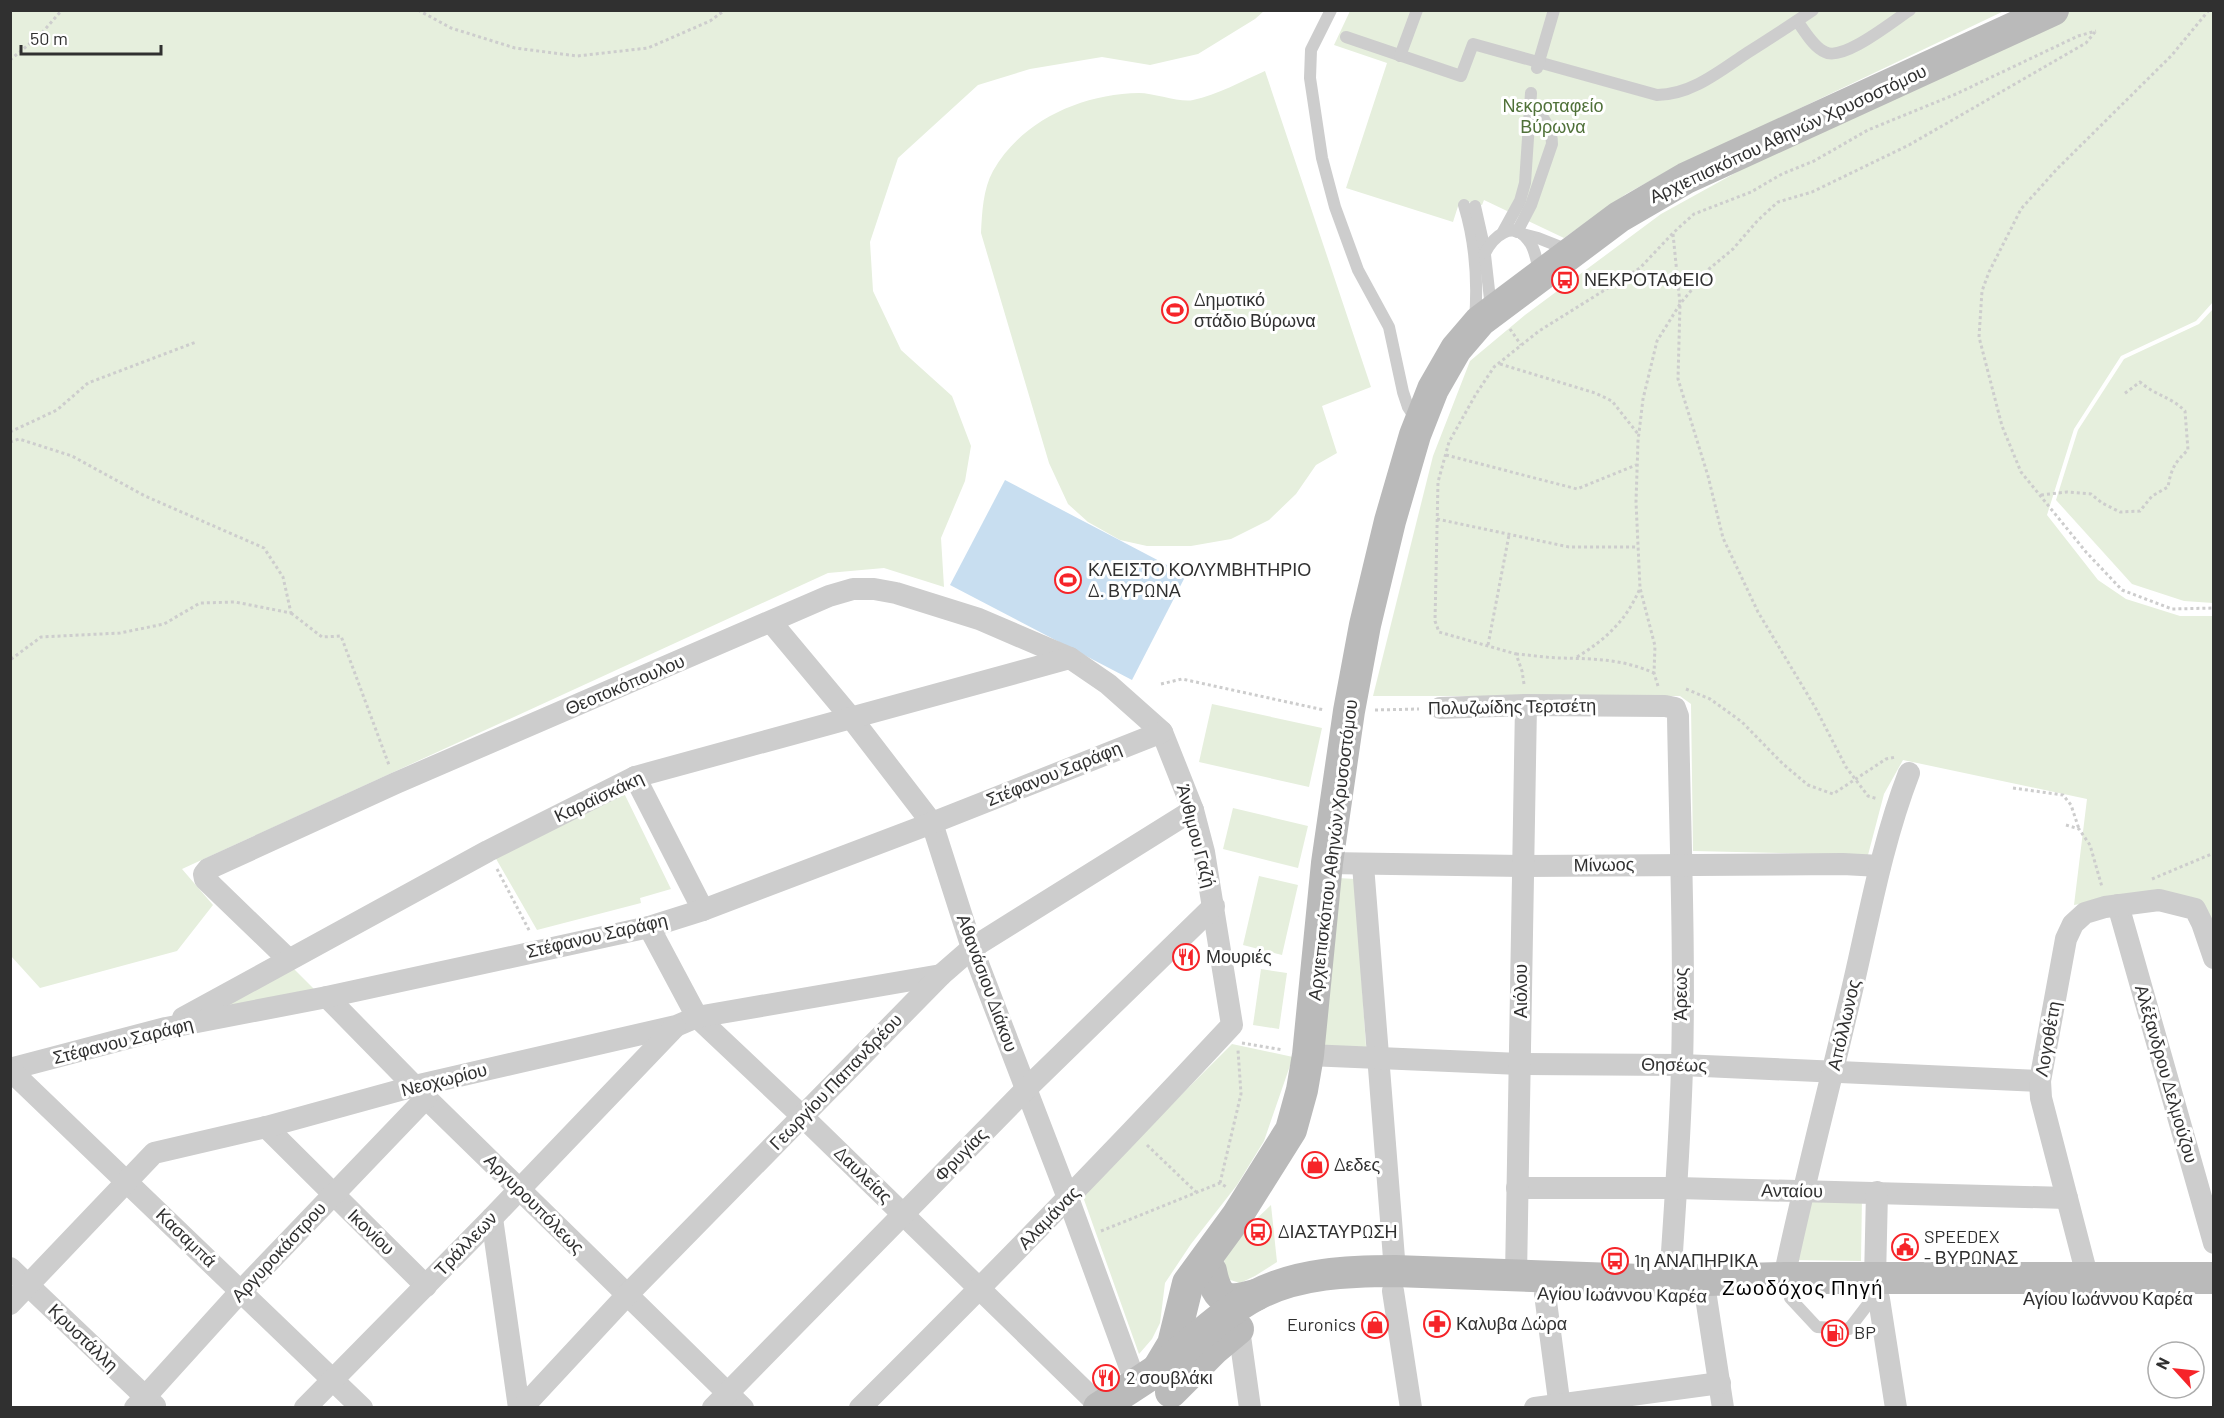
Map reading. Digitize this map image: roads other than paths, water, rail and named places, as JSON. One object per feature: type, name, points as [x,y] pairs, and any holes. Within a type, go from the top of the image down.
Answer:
[{"type":"street","name":"Αρχιεπισκόπου Αθηνών Χρυσοστόμου","points":[[1194,1339],[1199,1304],[1214,1257],[1291,1130],[1302,1090],[1297,1053],[1349,711],[1372,596],[1390,521],[1420,424],[1433,389],[1456,349],[1483,319],[1571,252],[1628,212],[1686,178],[2053,10]]},
{"type":"street","name":"Θεοτοκόπουλου","points":[[288,959],[211,886],[205,879],[204,874],[207,869],[396,783],[829,596],[853,589],[896,592],[979,620],[1070,658]]},
{"type":"street","name":"Αθανάσιου Διάκου","points":[[771,622],[852,719],[932,823],[972,948],[1083,1238],[1157,1388]]},
{"type":"street","name":"Καραϊσκάκη","points":[[166,1028],[488,851],[636,777],[1070,658]]},
{"type":"street","name":"Άνθιμου Γαζή","points":[[1070,658],[1108,684],[1162,732],[1193,810],[1204,852],[1232,1025]]},
{"type":"street","name":"Πολυζωίδης Τερτσέτη","points":[[1440,708],[1526,705],[1665,706],[1680,698]]},
{"type":"street","name":"Άρεως","points":[[1670,1281],[1677,1188],[1682,1065],[1678,716],[1680,698]]},
{"type":"street","name":"Αιόλου","points":[[1516,1276],[1526,705]]},
{"type":"street","name":"Στέφανου Σαράφη","points":[[10,1070],[166,1028],[327,997],[649,927],[703,910],[932,823],[1162,732]]},
{"type":"street","name":"Απόλλωνος","points":[[1787,1288],[1802,1191],[1833,1071],[1880,866],[1897,805],[1909,773]]},
{"type":"street","points":[[636,777],[703,910]]},
{"type":"street","name":"Γεωργίου Παπανδρέου","points":[[521,1407],[941,975],[972,948],[1193,810]]},
{"type":"street","name":"Μίνωος","points":[[1327,863],[1522,866],[1843,864],[1880,866]]},
{"type":"street","points":[[1363,865],[1394,1281],[1411,1407]]},
{"type":"street","name":"Λογοθέτη","points":[[2088,1279],[2045,1115],[2040,1081],[2066,939],[2073,924],[2085,913],[2112,906],[2159,900],[2195,909],[2214,958]]},
{"type":"street","name":"Φρυγίας","points":[[728,1402],[903,1214],[1027,1088],[1214,906]]},
{"type":"street","name":"Αλέξανδρου Δελμούζου","points":[[2112,906],[2214,1243]]},
{"type":"street","name":"Δαυλείας","points":[[649,927],[697,1017],[1101,1407]]},
{"type":"street","name":"Νεοχωρίου","points":[[10,1304],[154,1153],[421,1092],[676,1026],[697,1017],[941,975]]},
{"type":"street","name":"Αργυρουπόλεως","points":[[327,997],[627,1296],[728,1402]]},
{"type":"street","name":"Αλαμάνας","points":[[860,1407],[980,1289],[1232,1025]]},
{"type":"street","name":"Τράλλεων","points":[[304,1407],[426,1286],[676,1026]]},
{"type":"street","name":"Θησέως","points":[[1297,1053],[1377,1059],[1520,1064],[1682,1065],[2040,1081]]},
{"type":"street","name":"Κασαμπά","points":[[10,1070],[362,1407]]},
{"type":"street","name":"Αργυροκάστρου","points":[[145,1404],[241,1292],[333,1195],[421,1092]]},
{"type":"street","name":"Ικονίου","points":[[266,1126],[426,1286]]},
{"type":"street","name":"Ανταίου","points":[[1517,1188],[1677,1188],[2067,1198]]},
{"type":"street","points":[[1877,1192],[1875,1292],[1896,1407]]},
{"type":"street","points":[[492,1218],[521,1407]]},
{"type":"street","name":"Αρχιεπισκόπου Αθηνών Χρυσοστόμου","points":[[1157,1388],[1173,1344],[1188,1283],[1214,1257]]},
{"type":"street","points":[[1214,1257],[1217,1293],[1224,1298],[1237,1300],[1256,1295]]},
{"type":"street","name":"Κρυστάλλη","points":[[10,1268],[145,1404]]},
{"type":"street","name":"Αγίου Ιωάννου Καρέα","points":[[1157,1388],[1194,1339],[1256,1295],[1289,1282],[1326,1274],[1359,1271],[1394,1281],[1545,1294],[1706,1297],[1787,1288]]},
{"type":"street","name":"Αγίου Ιωάννου Καρέα","points":[[1157,1388],[1239,1329],[1287,1304],[1351,1293],[1394,1281],[1516,1276],[1670,1281],[1875,1292],[2214,1299]]},
{"type":"street","name":"Αγίου Ιωάννου Καρέα","points":[[1875,1292],[2088,1279],[2214,1278]]},
{"type":"street","points":[[1545,1294],[1560,1406]]},
{"type":"street","points":[[1706,1297],[1723,1407]]},
{"type":"street","points":[[1239,1329],[1251,1407]]},
{"type":"street","points":[[1535,1407],[1560,1406],[1720,1383]]},
{"type":"street","points":[[1101,1407],[1157,1388]]},
{"type":"lane","points":[[1331,10],[1311,50],[1310,78],[1323,158],[1335,207],[1354,259],[1389,327],[1402,392],[1408,407],[1420,424]]},
{"type":"lane","points":[[1400,56],[1417,10]]},
{"type":"lane","points":[[1538,65],[1554,10]]},
{"type":"lane","points":[[1346,37],[1461,76],[1473,44],[1538,65],[1657,95],[1666,95],[1679,93],[1709,78],[1813,10]]},
{"type":"lane","points":[[1797,21],[1822,51],[1837,54],[1850,49],[1910,10]]},
{"type":"lane","points":[[1485,253],[1491,242],[1503,232],[1520,201],[1525,183],[1529,146],[1531,97],[1547,122],[1552,134],[1552,144],[1519,233]]},
{"type":"lane","points":[[1469,206],[1485,253],[1483,319],[1477,300],[1469,206]]},
{"type":"lane","points":[[1503,232],[1511,230],[1571,252]]},
{"type":"lane","points":[[1519,233],[1528,240],[1534,252],[1540,276]]},
{"type":"water","name":"ΚΛΕΙΣΤΟ ΚΟΛΥΜΒΗΤΗΡΙΟ Δ. ΒΥΡΩΝΑ","points":[[1005,480],[1186,575],[1132,680],[950,585]]},
{"type":"place","name":"ΝΕΚΡΟΤΑΦΕΙΟ","points":[[1565,280]]},
{"type":"place","name":"Δημοτικό στάδιο Βύρωνα","points":[[1175,310]]},
{"type":"place","name":"ΚΛΕΙΣΤΟ ΚΟΛΥΜΒΗΤΗΡΙΟ Δ. ΒΥΡΩΝΑ","points":[[1068,580]]},
{"type":"place","name":"Μουριές","points":[[1186,957]]},
{"type":"place","name":"Δεδες","points":[[1315,1165]]},
{"type":"place","name":"ΔΙΑΣΤΑΥΡΩΣΗ","points":[[1258,1232]]},
{"type":"place","name":"SPEEDEX - ΒΥΡΩΝΑΣ","points":[[1905,1247]]},
{"type":"place","name":"1η ΑΝΑΠΗΡΙΚΑ","points":[[1615,1261]]},
{"type":"place","name":"Καλυβα Δώρα","points":[[1437,1324]]},
{"type":"place","name":"Euronics","points":[[1375,1325]]},
{"type":"place","name":"BP","points":[[1835,1333]]},
{"type":"place","name":"2 σουβλάκι","points":[[1106,1378]]},
{"type":"district","name":"Ζωοδόχος Πηγή","points":[[1803,1288]]},
{"type":"park label","name":"Νεκροταφείο Βύρωνα","points":[[1553,116]]}]
